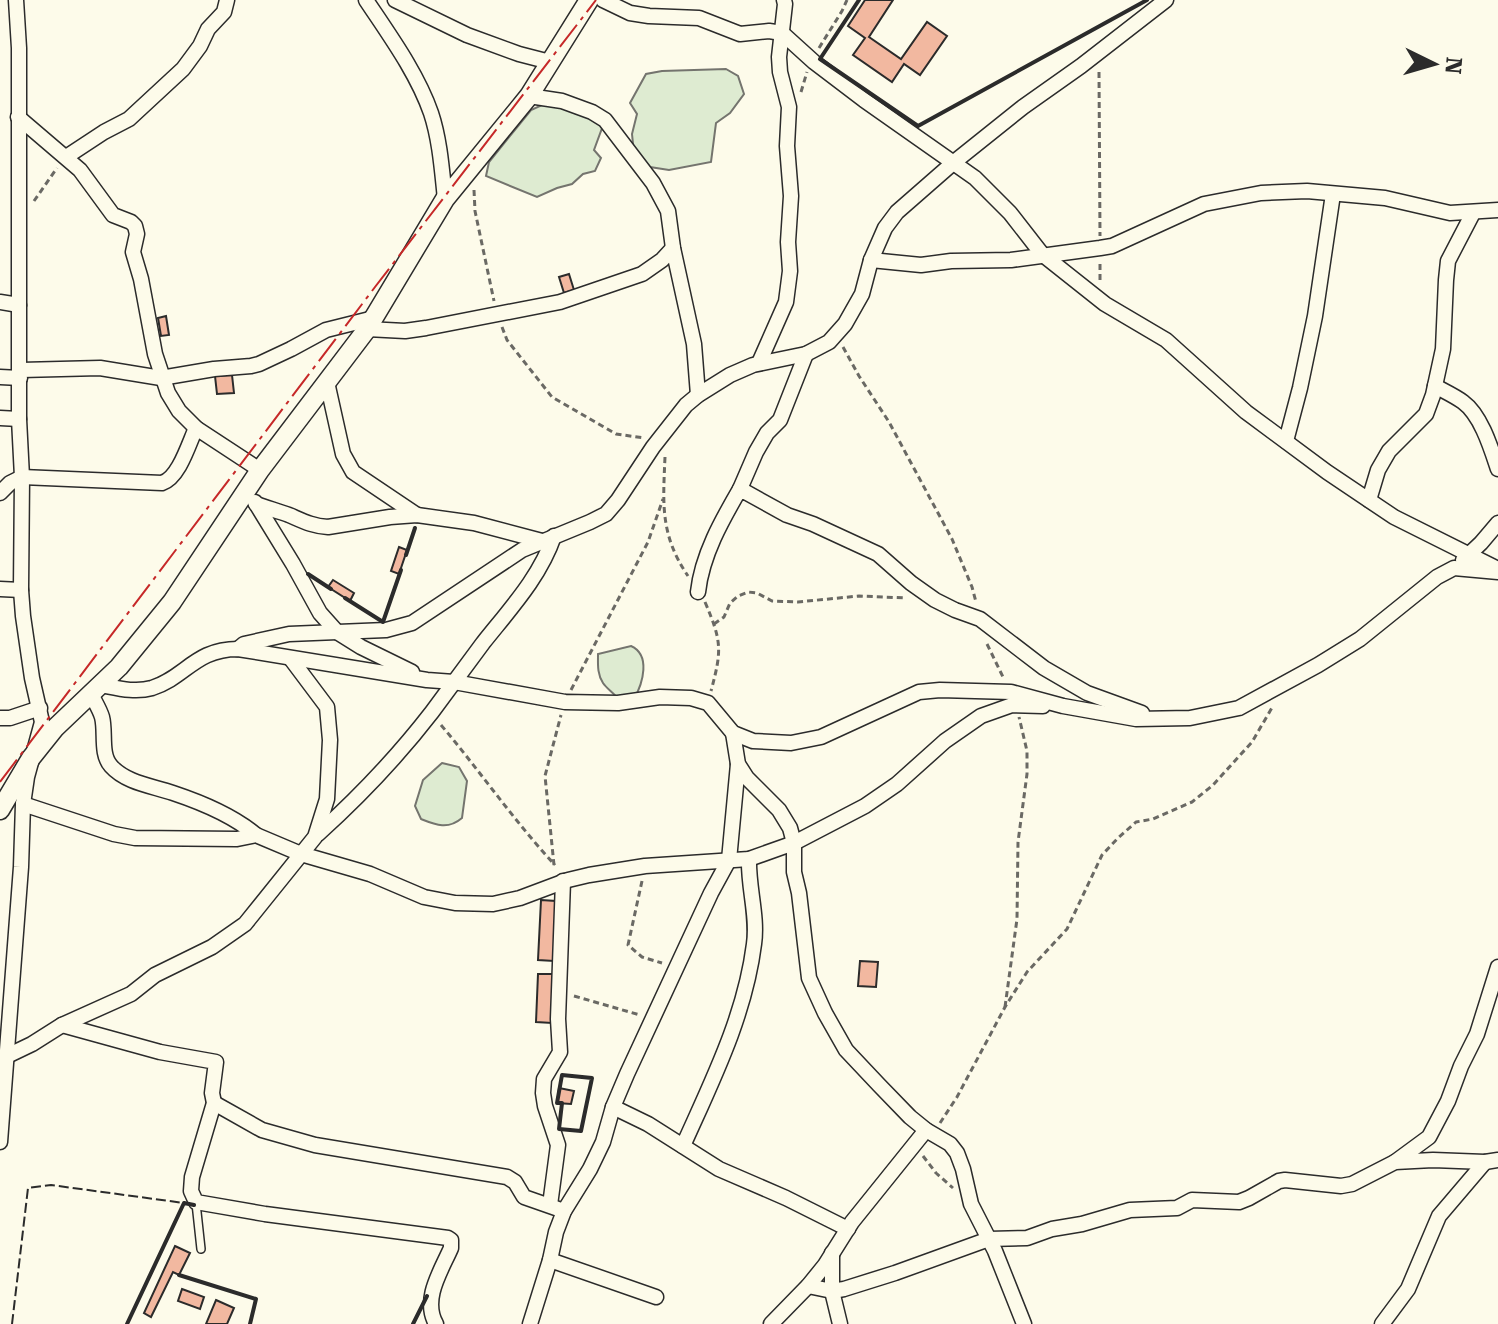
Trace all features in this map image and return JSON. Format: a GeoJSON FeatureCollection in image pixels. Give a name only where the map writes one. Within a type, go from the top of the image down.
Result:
{"type":"FeatureCollection","features":[{"type":"Feature","properties":{"kind":"street"},"geometry":{"type":"LineString","coordinates":[[0,1142],[23,804],[31,758],[42,722],[32,678],[21,590],[19,48],[16,0]]}},
{"type":"Feature","properties":{"kind":"street"},"geometry":{"type":"LineString","coordinates":[[66,157],[129,119],[183,69],[208,29],[225,9],[227,0]]}},
{"type":"Feature","properties":{"kind":"street"},"geometry":{"type":"LineString","coordinates":[[366,0],[421,89],[432,116],[445,199]]}},
{"type":"Feature","properties":{"kind":"street"},"geometry":{"type":"LineString","coordinates":[[395,0],[467,35],[550,62]]}},
{"type":"Feature","properties":{"kind":"street"},"geometry":{"type":"LineString","coordinates":[[0,810],[31,758],[55,728],[119,667],[252,498],[260,470],[370,323],[445,199],[529,96],[589,0]]}},
{"type":"Feature","properties":{"kind":"street"},"geometry":{"type":"LineString","coordinates":[[603,0],[630,13],[699,18],[740,34],[782,33],[839,81],[975,178],[1010,213],[1042,254],[1100,300],[1166,340],[1246,412],[1394,517],[1498,570]]}},
{"type":"Feature","properties":{"kind":"street"},"geometry":{"type":"LineString","coordinates":[[759,363],[786,302],[790,271],[789,107],[780,72],[784,0]]}},
{"type":"Feature","properties":{"kind":"street"},"geometry":{"type":"LineString","coordinates":[[238,649],[244,644],[289,634],[386,630],[412,623],[522,550],[606,514],[686,405],[730,375],[759,363],[806,354],[829,342],[845,324],[862,294],[871,260],[885,228],[897,212],[1023,107],[1166,0]]}},
{"type":"Feature","properties":{"kind":"street"},"geometry":{"type":"LineString","coordinates":[[529,96],[562,101],[605,120],[653,183],[668,211],[694,344],[698,395]]}},
{"type":"Feature","properties":{"kind":"street"},"geometry":{"type":"LineString","coordinates":[[0,107],[18,112],[87,178],[113,215],[131,222],[136,229],[133,252],[161,378],[173,403],[196,428],[260,470]]}},
{"type":"Feature","properties":{"kind":"street"},"geometry":{"type":"LineString","coordinates":[[871,260],[921,265],[1011,260],[1112,246],[1204,204],[1261,193],[1307,191],[1385,198],[1441,212],[1498,210]]}},
{"type":"Feature","properties":{"kind":"street"},"geometry":{"type":"LineString","coordinates":[[1286,441],[1315,316],[1333,194]]}},
{"type":"Feature","properties":{"kind":"street"},"geometry":{"type":"LineString","coordinates":[[1369,500],[1378,470],[1389,451],[1426,414],[1443,349],[1448,261],[1473,213]]}},
{"type":"Feature","properties":{"kind":"street"},"geometry":{"type":"LineString","coordinates":[[0,377],[100,368],[161,378],[259,364],[326,330],[370,323],[416,330],[560,302],[642,274],[673,248]]}},
{"type":"Feature","properties":{"kind":"street"},"geometry":{"type":"LineString","coordinates":[[0,302],[19,305]]}},
{"type":"Feature","properties":{"kind":"street"},"geometry":{"type":"LineString","coordinates":[[698,592],[719,526],[756,452],[767,433],[780,420],[806,354]]}},
{"type":"Feature","properties":{"kind":"street"},"geometry":{"type":"LineString","coordinates":[[327,382],[339,442],[347,464],[353,472],[417,515]]}},
{"type":"Feature","properties":{"kind":"street"},"geometry":{"type":"LineString","coordinates":[[1435,386],[1470,408],[1490,443],[1498,469]]}},
{"type":"Feature","properties":{"kind":"street"},"geometry":{"type":"LineString","coordinates":[[0,418],[19,419]]}},
{"type":"Feature","properties":{"kind":"street"},"geometry":{"type":"LineString","coordinates":[[0,493],[22,477],[162,483],[176,472],[196,428]]}},
{"type":"Feature","properties":{"kind":"street"},"geometry":{"type":"LineString","coordinates":[[740,489],[787,515],[878,554],[935,600],[980,619],[1044,668],[1087,693],[1161,718]]}},
{"type":"Feature","properties":{"kind":"street"},"geometry":{"type":"LineString","coordinates":[[252,498],[309,525],[328,527],[417,515],[548,538]]}},
{"type":"Feature","properties":{"kind":"street"},"geometry":{"type":"LineString","coordinates":[[252,498],[320,613],[337,632],[427,680]]}},
{"type":"Feature","properties":{"kind":"street"},"geometry":{"type":"LineString","coordinates":[[96,690],[154,688],[208,654],[222,649],[238,649],[565,702],[618,703],[660,697],[691,698],[708,703],[733,733],[753,741],[791,743],[821,737],[919,692],[940,690],[1013,698],[1136,719],[1190,718],[1239,708],[1360,639],[1437,577],[1454,568],[1498,523]]}},
{"type":"Feature","properties":{"kind":"street"},"geometry":{"type":"LineString","coordinates":[[7,1056],[62,1025],[131,994],[155,975],[212,947],[245,924],[315,837],[383,770],[431,713],[524,593],[550,549],[548,538]]}},
{"type":"Feature","properties":{"kind":"street"},"geometry":{"type":"LineString","coordinates":[[1454,568],[1498,570]]}},
{"type":"Feature","properties":{"kind":"street"},"geometry":{"type":"LineString","coordinates":[[0,589],[21,590]]}},
{"type":"Feature","properties":{"kind":"street"},"geometry":{"type":"LineString","coordinates":[[291,659],[327,707],[330,740],[327,799],[315,837]]}},
{"type":"Feature","properties":{"kind":"street"},"geometry":{"type":"LineString","coordinates":[[96,690],[107,760],[112,767],[136,782],[174,793],[301,854],[370,874],[424,897],[455,903],[493,904],[607,871],[749,859],[794,843],[865,806],[897,784],[945,741],[1013,698]]}},
{"type":"Feature","properties":{"kind":"street"},"geometry":{"type":"LineString","coordinates":[[0,718],[10,718],[40,708]]}},
{"type":"Feature","properties":{"kind":"street"},"geometry":{"type":"LineString","coordinates":[[557,1208],[590,1169],[603,1142],[613,1107],[652,1019],[729,860],[738,764],[733,733]]}},
{"type":"Feature","properties":{"kind":"street"},"geometry":{"type":"LineString","coordinates":[[738,764],[747,778],[779,810],[790,828],[809,978],[814,991],[846,1050],[900,1107],[929,1132],[950,1144],[957,1153],[971,1204],[995,1251],[1024,1324]]}},
{"type":"Feature","properties":{"kind":"street"},"geometry":{"type":"LineString","coordinates":[[23,804],[135,838],[237,839],[256,835]]}},
{"type":"Feature","properties":{"kind":"street"},"geometry":{"type":"LineString","coordinates":[[683,1146],[728,1044],[750,970],[755,927],[749,859]]}},
{"type":"Feature","properties":{"kind":"street"},"geometry":{"type":"LineString","coordinates":[[530,1324],[556,1232],[558,1145],[543,1093],[544,1079],[560,1052],[558,1019],[566,881]]}},
{"type":"Feature","properties":{"kind":"street"},"geometry":{"type":"LineString","coordinates":[[808,1286],[832,1291],[844,1289],[989,1239],[1027,1238],[1130,1210],[1177,1208],[1192,1200],[1239,1202],[1279,1181],[1341,1186],[1352,1184],[1395,1162],[1429,1137],[1477,1034],[1498,967]]}},
{"type":"Feature","properties":{"kind":"street"},"geometry":{"type":"LineString","coordinates":[[62,1025],[217,1064],[212,1093],[214,1103],[192,1177],[191,1191],[196,1202],[451,1240],[451,1248],[432,1290],[432,1317],[436,1324]]}},
{"type":"Feature","properties":{"kind":"street"},"geometry":{"type":"LineString","coordinates":[[214,1103],[262,1130],[315,1145],[507,1177],[515,1182],[524,1197],[557,1208]]}},
{"type":"Feature","properties":{"kind":"street"},"geometry":{"type":"LineString","coordinates":[[613,1107],[648,1124],[719,1169],[848,1229]]}},
{"type":"Feature","properties":{"kind":"street"},"geometry":{"type":"LineString","coordinates":[[771,1324],[808,1286],[848,1229],[929,1132]]}},
{"type":"Feature","properties":{"kind":"street"},"geometry":{"type":"LineString","coordinates":[[1395,1162],[1491,1161]]}},
{"type":"Feature","properties":{"kind":"street"},"geometry":{"type":"LineString","coordinates":[[1382,1324],[1408,1289],[1439,1216],[1491,1161]]}},
{"type":"Feature","properties":{"kind":"street"},"geometry":{"type":"LineString","coordinates":[[832,1253],[832,1291],[840,1324]]}},
{"type":"Feature","properties":{"kind":"street"},"geometry":{"type":"LineString","coordinates":[[550,1260],[656,1297]]}},
{"type":"Feature","properties":{"kind":"lane"},"geometry":{"type":"LineString","coordinates":[[196,1202],[201,1249]]}},
{"type":"Feature","properties":{"kind":"path"},"geometry":{"type":"LineString","coordinates":[[1099,52],[1100,300]]}},
{"type":"Feature","properties":{"kind":"path"},"geometry":{"type":"LineString","coordinates":[[34,201],[66,157]]}},
{"type":"Feature","properties":{"kind":"path"},"geometry":{"type":"LineString","coordinates":[[472,166],[475,211],[498,315],[507,340],[552,397],[616,434],[657,442],[665,453],[665,519],[670,545],[704,600],[720,644],[719,661],[708,703]]}},
{"type":"Feature","properties":{"kind":"path"},"geometry":{"type":"LineString","coordinates":[[836,334],[889,422],[952,539],[972,587],[990,651],[1013,698],[1027,751],[1018,842],[1017,919],[1005,1007]]}},
{"type":"Feature","properties":{"kind":"path"},"geometry":{"type":"LineString","coordinates":[[554,865],[545,776],[565,702],[648,542],[664,497]]}},
{"type":"Feature","properties":{"kind":"path"},"geometry":{"type":"LineString","coordinates":[[714,624],[724,617],[730,603],[748,592],[772,601],[785,602],[859,596],[906,598]]}},
{"type":"Feature","properties":{"kind":"path"},"geometry":{"type":"LineString","coordinates":[[971,1204],[924,1159],[922,1153],[929,1132],[957,1097],[1027,972],[1067,929],[1102,855],[1136,822],[1153,819],[1192,802],[1213,785],[1252,742],[1273,706]]}},
{"type":"Feature","properties":{"kind":"path"},"geometry":{"type":"LineString","coordinates":[[431,713],[566,881]]}},
{"type":"Feature","properties":{"kind":"path"},"geometry":{"type":"LineString","coordinates":[[645,866],[628,945],[642,957],[676,968]]}},
{"type":"Feature","properties":{"kind":"path"},"geometry":{"type":"LineString","coordinates":[[559,992],[652,1019]]}},
{"type":"Feature","properties":{"kind":"green space"},"geometry":{"type":"Polygon","coordinates":[[[726,69],[738,76],[744,94],[730,113],[716,123],[711,162],[669,170],[650,167],[634,153],[632,134],[637,114],[630,103],[646,74],[726,69]]]}},
{"type":"Feature","properties":{"kind":"green space"},"geometry":{"type":"Polygon","coordinates":[[[542,105],[567,106],[605,120],[594,150],[601,158],[595,171],[583,174],[572,184],[537,197],[486,176],[489,162],[531,110],[542,105]]]}},
{"type":"Feature","properties":{"kind":"green space"},"geometry":{"type":"Polygon","coordinates":[[[631,646],[641,656],[642,678],[634,699],[618,699],[601,680],[598,654],[631,646]]]}},
{"type":"Feature","properties":{"kind":"green space"},"geometry":{"type":"Polygon","coordinates":[[[442,763],[459,767],[467,781],[462,818],[447,825],[421,819],[415,806],[423,780],[442,763]]]}},
{"type":"Feature","properties":{"kind":"building"},"geometry":{"type":"Polygon","coordinates":[[[865,0],[893,0],[869,37],[901,59],[927,22],[947,36],[920,75],[904,64],[892,82],[853,55],[865,38],[848,26],[865,0]]]}},
{"type":"Feature","properties":{"kind":"building"},"geometry":{"type":"Polygon","coordinates":[[[569,274],[574,290],[564,293],[559,277],[569,274]]]}},
{"type":"Feature","properties":{"kind":"building"},"geometry":{"type":"Polygon","coordinates":[[[166,316],[169,335],[161,336],[158,318],[166,316]]]}},
{"type":"Feature","properties":{"kind":"building"},"geometry":{"type":"Polygon","coordinates":[[[232,375],[234,393],[217,394],[215,376],[232,375]]]}},
{"type":"Feature","properties":{"kind":"building"},"geometry":{"type":"Polygon","coordinates":[[[399,547],[407,550],[399,574],[391,571],[399,547]]]}},
{"type":"Feature","properties":{"kind":"building"},"geometry":{"type":"Polygon","coordinates":[[[333,580],[354,593],[350,601],[328,587],[333,580]]]}},
{"type":"Feature","properties":{"kind":"building"},"geometry":{"type":"Polygon","coordinates":[[[541,900],[556,901],[554,961],[538,960],[541,900]]]}},
{"type":"Feature","properties":{"kind":"building"},"geometry":{"type":"Polygon","coordinates":[[[860,961],[878,962],[876,987],[858,986],[860,961]]]}},
{"type":"Feature","properties":{"kind":"building"},"geometry":{"type":"Polygon","coordinates":[[[538,974],[554,974],[552,1023],[536,1022],[538,974]]]}},
{"type":"Feature","properties":{"kind":"building"},"geometry":{"type":"Polygon","coordinates":[[[559,1088],[574,1091],[571,1104],[557,1103],[559,1088]]]}},
{"type":"Feature","properties":{"kind":"building"},"geometry":{"type":"Polygon","coordinates":[[[175,1246],[190,1253],[179,1275],[173,1272],[151,1317],[144,1313],[175,1246]]]}},
{"type":"Feature","properties":{"kind":"building"},"geometry":{"type":"Polygon","coordinates":[[[182,1289],[204,1297],[200,1309],[178,1301],[182,1289]]]}},
{"type":"Feature","properties":{"kind":"building"},"geometry":{"type":"Polygon","coordinates":[[[216,1300],[234,1308],[227,1324],[206,1324],[216,1300]]]}},
{"type":"Feature","properties":{"kind":"fence"},"geometry":{"type":"LineString","coordinates":[[12,1324],[28,1188],[51,1185],[184,1203]]}},
{"type":"Feature","properties":{"kind":"wall"},"geometry":{"type":"LineString","coordinates":[[859,0],[820,59],[918,126],[1147,0]]}},
{"type":"Feature","properties":{"kind":"wall"},"geometry":{"type":"LineString","coordinates":[[406,555],[415,528]]}},
{"type":"Feature","properties":{"kind":"wall"},"geometry":{"type":"LineString","coordinates":[[345,598],[383,622],[401,570]]}},
{"type":"Feature","properties":{"kind":"wall"},"geometry":{"type":"LineString","coordinates":[[308,574],[331,589]]}},
{"type":"Feature","properties":{"kind":"wall"},"geometry":{"type":"LineString","coordinates":[[562,1075],[592,1078],[581,1131],[559,1129],[562,1103],[557,1103],[562,1075]]}},
{"type":"Feature","properties":{"kind":"wall"},"geometry":{"type":"LineString","coordinates":[[127,1324],[184,1203],[194,1205]]}},
{"type":"Feature","properties":{"kind":"wall"},"geometry":{"type":"LineString","coordinates":[[179,1275],[256,1299],[250,1324]]}},
{"type":"Feature","properties":{"kind":"wall"},"geometry":{"type":"LineString","coordinates":[[413,1324],[427,1296]]}},
{"type":"Feature","properties":{"kind":"power"},"geometry":{"type":"LineString","coordinates":[[0,782],[596,0]]}}]}
